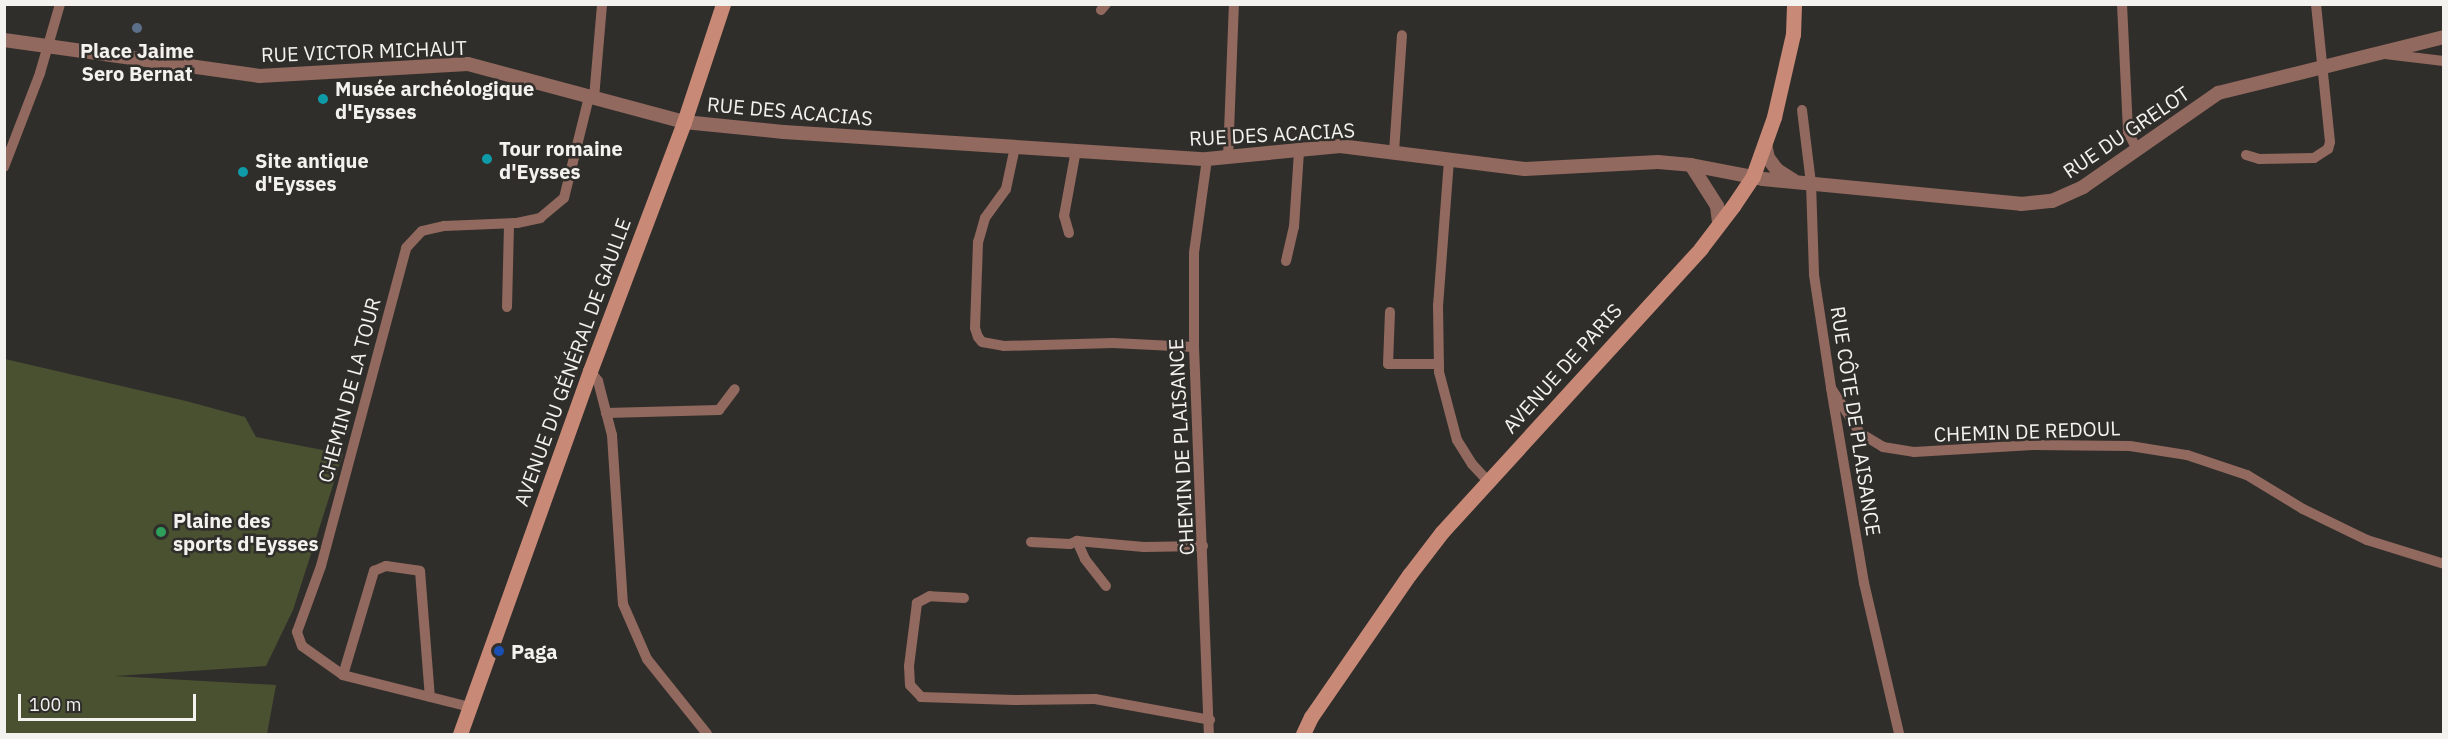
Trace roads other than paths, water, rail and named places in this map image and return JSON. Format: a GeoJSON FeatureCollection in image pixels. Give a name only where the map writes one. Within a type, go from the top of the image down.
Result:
{"type":"FeatureCollection","features":[{"type":"Feature","properties":{"kind":"main road","name":"AVENUE DU GÉNÉRAL DE GAULLE"},"geometry":{"type":"LineString","coordinates":[[460,735],[590,372],[684,122],[723,4]]}},
{"type":"Feature","properties":{"kind":"main road","name":"AVENUE DE PARIS"},"geometry":{"type":"LineString","coordinates":[[1303,735],[1311,717],[1409,575],[1442,532],[1701,248],[1753,176],[1785,80],[1793,34],[1794,4]]}},
{"type":"Feature","properties":{"kind":"street"},"geometry":{"type":"LineString","coordinates":[[4,167],[49,45],[60,4]]}},
{"type":"Feature","properties":{"kind":"street","name":"CHEMIN DE LA TOUR"},"geometry":{"type":"LineString","coordinates":[[343,675],[302,646],[297,632],[321,566],[406,248],[422,231],[444,226],[509,224],[540,218],[564,198],[591,97],[602,4]]}},
{"type":"Feature","properties":{"kind":"street"},"geometry":{"type":"LineString","coordinates":[[1228,158],[1234,4]]}},
{"type":"Feature","properties":{"kind":"street"},"geometry":{"type":"LineString","coordinates":[[2122,4],[2128,132],[2136,148]]}},
{"type":"Feature","properties":{"kind":"street"},"geometry":{"type":"LineString","coordinates":[[2246,155],[2259,159],[2314,158],[2328,149],[2330,142],[2316,4]]}},
{"type":"Feature","properties":{"kind":"street"},"geometry":{"type":"LineString","coordinates":[[1394,152],[1402,35]]}},
{"type":"Feature","properties":{"kind":"street","name":"RUE DU GRELOT"},"geometry":{"type":"LineString","coordinates":[[1753,176],[1795,182],[2035,203],[2052,201],[2076,191],[2218,93],[2444,37]]}},
{"type":"Feature","properties":{"kind":"street","name":"RUE VICTOR MICHAUT"},"geometry":{"type":"LineString","coordinates":[[4,40],[259,76],[468,64],[684,122]]}},
{"type":"Feature","properties":{"kind":"street"},"geometry":{"type":"LineString","coordinates":[[2375,54],[2444,61]]}},
{"type":"Feature","properties":{"kind":"street","name":"RUE CÔTE DE PLAISANCE"},"geometry":{"type":"LineString","coordinates":[[1802,110],[1810,183],[1814,275],[1831,388],[1864,584],[1899,735]]}},
{"type":"Feature","properties":{"kind":"street","name":"RUE DES ACACIAS"},"geometry":{"type":"LineString","coordinates":[[684,122],[784,132],[1207,159],[1340,146],[1525,169],[1658,162],[1691,165],[1753,176]]}},
{"type":"Feature","properties":{"kind":"street"},"geometry":{"type":"LineString","coordinates":[[1765,144],[1768,158],[1777,170],[1795,182]]}},
{"type":"Feature","properties":{"kind":"street"},"geometry":{"type":"LineString","coordinates":[[1015,147],[1006,189],[985,218],[978,242],[975,328],[982,342],[1004,346],[1113,343],[1194,347]]}},
{"type":"Feature","properties":{"kind":"street"},"geometry":{"type":"LineString","coordinates":[[1069,232],[1064,216],[1076,150]]}},
{"type":"Feature","properties":{"kind":"street"},"geometry":{"type":"LineString","coordinates":[[1286,261],[1293,235],[1299,151]]}},
{"type":"Feature","properties":{"kind":"street","name":"CHEMIN DE PLAISANCE"},"geometry":{"type":"LineString","coordinates":[[1207,159],[1194,253],[1194,347],[1209,735]]}},
{"type":"Feature","properties":{"kind":"street"},"geometry":{"type":"LineString","coordinates":[[1449,160],[1438,305],[1439,364],[1457,440],[1472,464],[1488,481]]}},
{"type":"Feature","properties":{"kind":"street"},"geometry":{"type":"LineString","coordinates":[[1691,165],[1718,206],[1719,223]]}},
{"type":"Feature","properties":{"kind":"street"},"geometry":{"type":"LineString","coordinates":[[507,307],[509,224]]}},
{"type":"Feature","properties":{"kind":"street"},"geometry":{"type":"LineString","coordinates":[[1390,312],[1388,364],[1439,364]]}},
{"type":"Feature","properties":{"kind":"street"},"geometry":{"type":"LineString","coordinates":[[590,372],[598,381],[612,435],[623,604],[647,659],[707,735]]}},
{"type":"Feature","properties":{"kind":"street"},"geometry":{"type":"LineString","coordinates":[[606,412],[719,410],[735,388]]}},
{"type":"Feature","properties":{"kind":"street","name":"CHEMIN DE REDOUL"},"geometry":{"type":"LineString","coordinates":[[1831,388],[1860,433],[1883,447],[1914,452],[2033,445],[2130,446],[2187,455],[2247,475],[2303,509],[2367,540],[2444,564]]}},
{"type":"Feature","properties":{"kind":"street"},"geometry":{"type":"LineString","coordinates":[[1031,542],[1070,544],[1077,541],[1144,547],[1203,546]]}},
{"type":"Feature","properties":{"kind":"street"},"geometry":{"type":"LineString","coordinates":[[1077,541],[1084,559],[1106,586]]}},
{"type":"Feature","properties":{"kind":"street"},"geometry":{"type":"LineString","coordinates":[[430,697],[420,571],[386,566],[374,571],[343,675],[430,697],[470,707]]}},
{"type":"Feature","properties":{"kind":"street"},"geometry":{"type":"LineString","coordinates":[[964,598],[930,596],[917,603],[909,666],[910,685],[921,697],[1014,700],[1095,699],[1210,720]]}},
{"type":"Feature","properties":{"kind":"place","name":"Place Jaime Sero Bernat"},"geometry":{"type":"Point","coordinates":[137,28]}},
{"type":"Feature","properties":{"kind":"place","name":"Musée archéologique d'Eysses"},"geometry":{"type":"Point","coordinates":[323,99]}},
{"type":"Feature","properties":{"kind":"place","name":"Tour romaine d'Eysses"},"geometry":{"type":"Point","coordinates":[487,159]}},
{"type":"Feature","properties":{"kind":"place","name":"Site antique d'Eysses"},"geometry":{"type":"Point","coordinates":[243,172]}},
{"type":"Feature","properties":{"kind":"place","name":"Plaine des sports d'Eysses"},"geometry":{"type":"Point","coordinates":[161,532]}},
{"type":"Feature","properties":{"kind":"place","name":"Paga"},"geometry":{"type":"Point","coordinates":[499,651]}}]}
